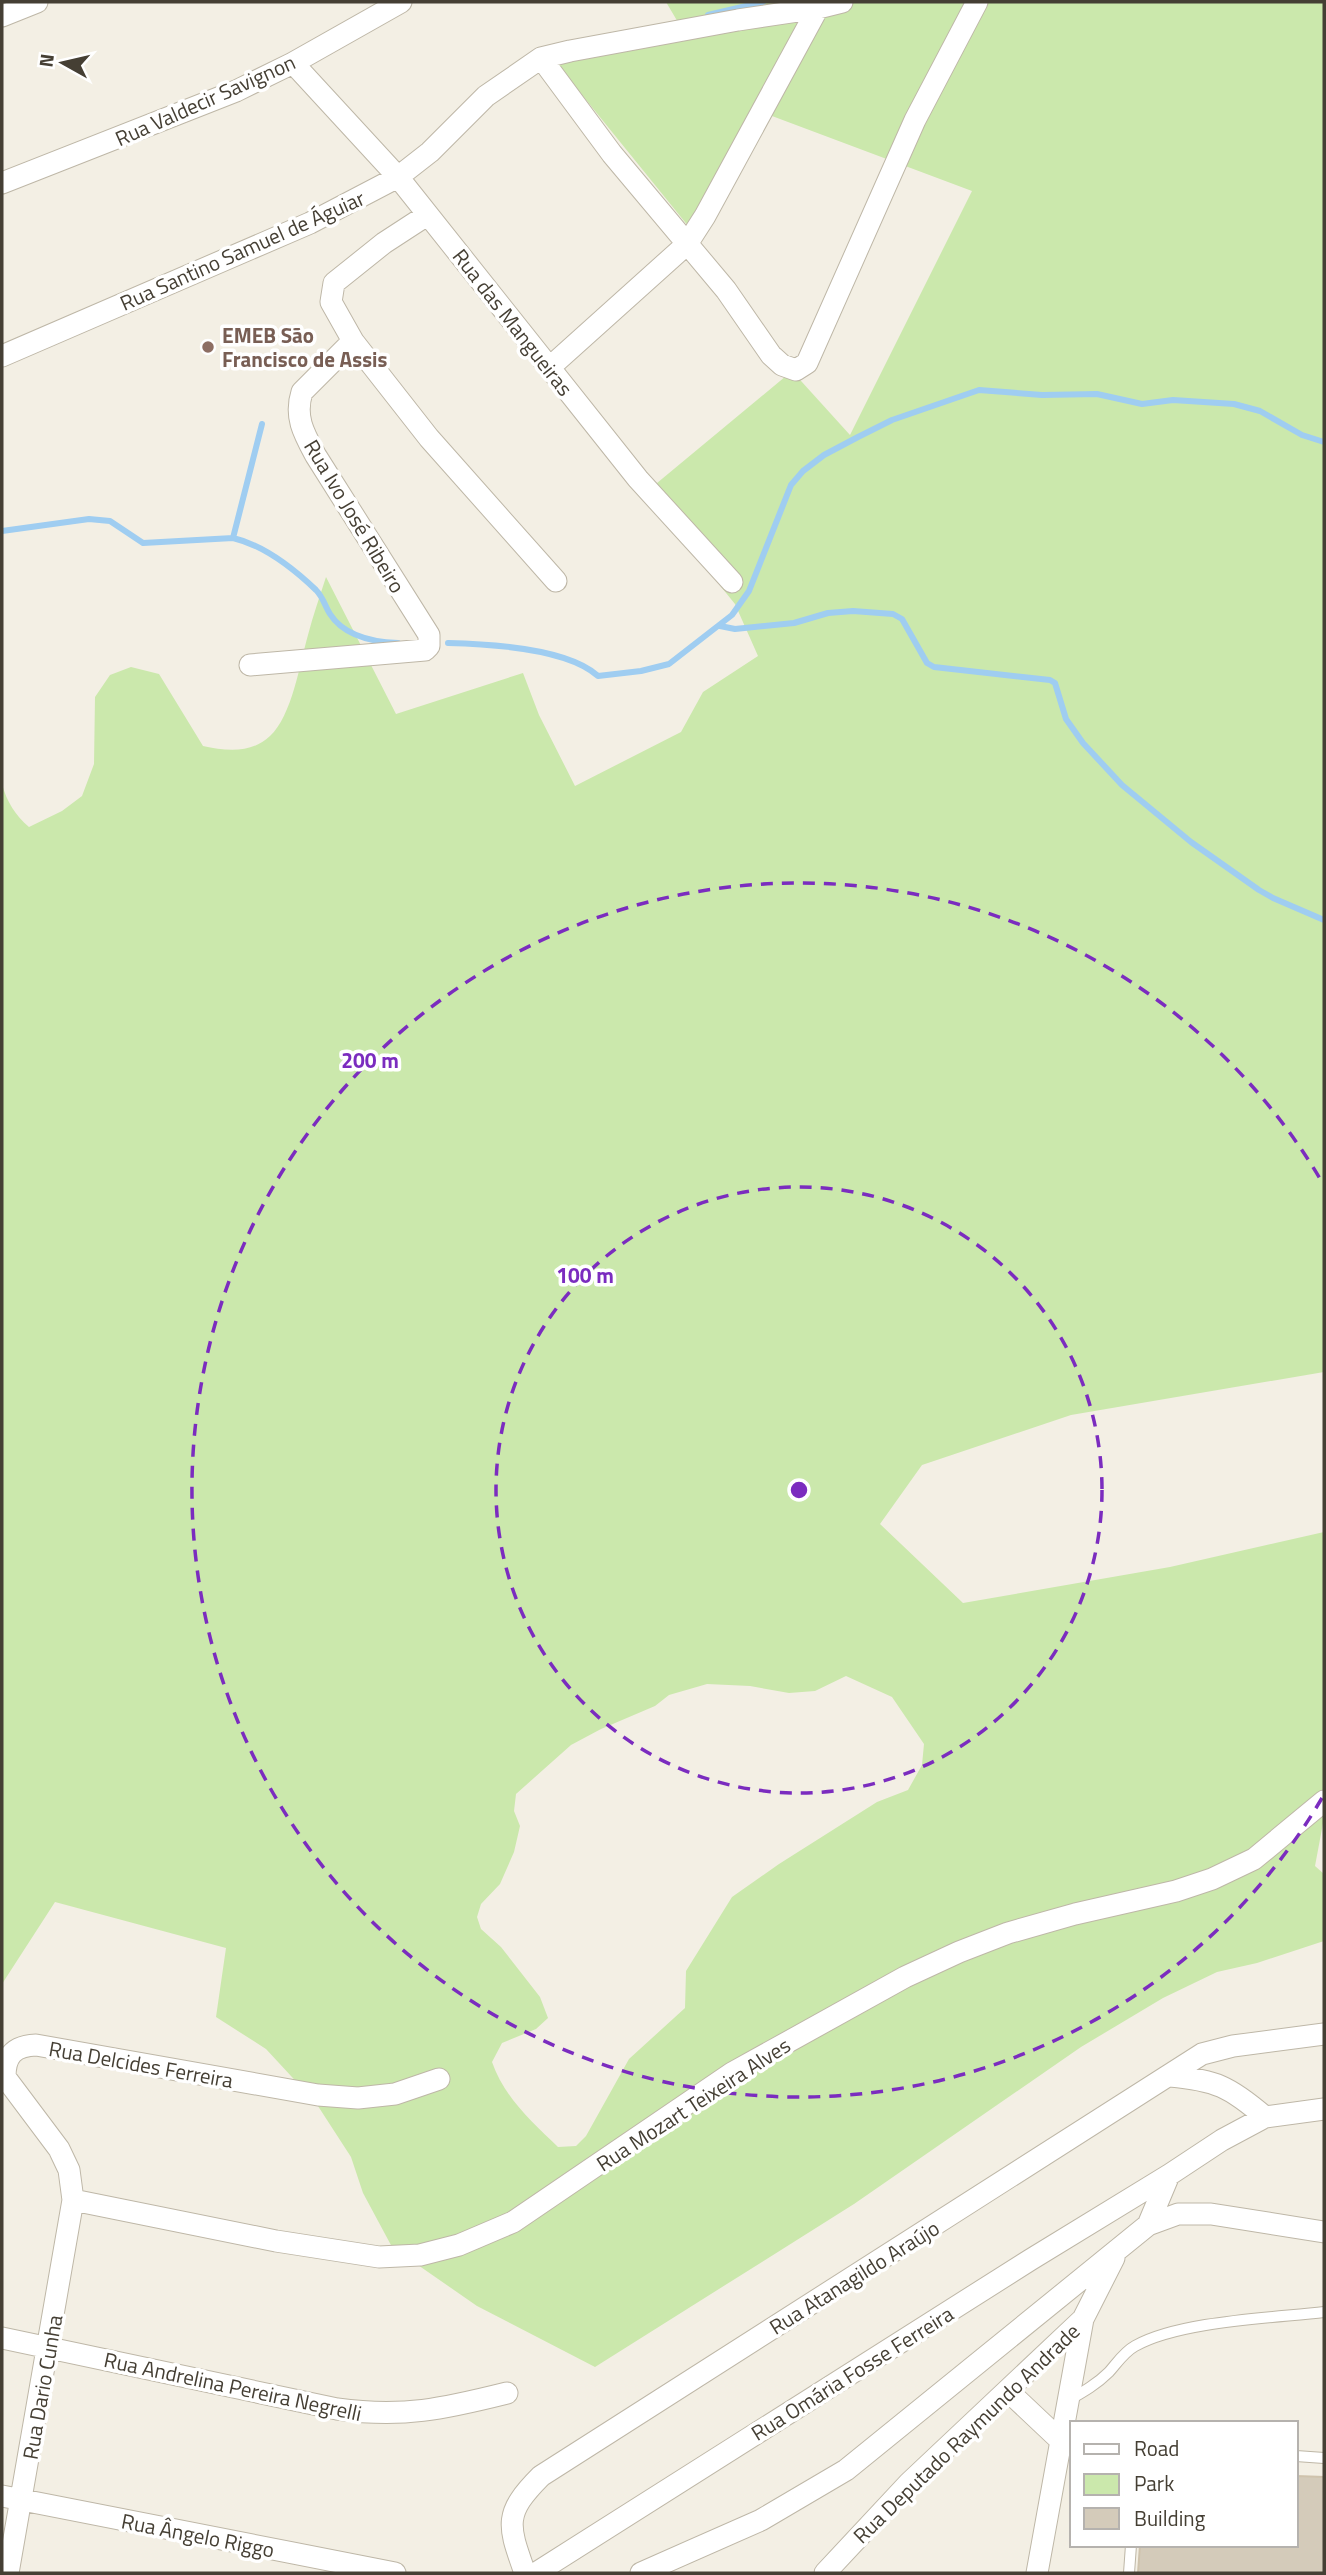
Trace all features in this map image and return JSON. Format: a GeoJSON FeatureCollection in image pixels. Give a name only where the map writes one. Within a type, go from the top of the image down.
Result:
{"type":"FeatureCollection","features":[{"type":"Feature","properties":{"kind":"street"},"geometry":{"type":"LineString","coordinates":[[2,16],[37,2]]}},
{"type":"Feature","properties":{"kind":"street","name":"Rua Valdecir Savignon"},"geometry":{"type":"LineString","coordinates":[[2,183],[236,91],[401,2]]}},
{"type":"Feature","properties":{"kind":"street","name":"Rua Santino Samuel de Águiar"},"geometry":{"type":"LineString","coordinates":[[2,356],[310,223],[398,177],[430,152],[486,96],[541,58],[842,2]]}},
{"type":"Feature","properties":{"kind":"street"},"geometry":{"type":"LineString","coordinates":[[541,58],[612,153],[726,290],[771,355],[782,365],[796,370],[807,363],[909,132],[977,2]]}},
{"type":"Feature","properties":{"kind":"street"},"geometry":{"type":"LineString","coordinates":[[549,368],[687,244],[705,216],[818,8]]}},
{"type":"Feature","properties":{"kind":"street","name":"Rua das Mangueiras"},"geometry":{"type":"LineString","coordinates":[[293,62],[398,177],[638,479],[732,582]]}},
{"type":"Feature","properties":{"kind":"street"},"geometry":{"type":"LineString","coordinates":[[427,215],[384,243],[334,283],[331,302],[354,341],[429,438],[555,581]]}},
{"type":"Feature","properties":{"kind":"street","name":"Rua Ivo José Ribeiro"},"geometry":{"type":"LineString","coordinates":[[250,665],[425,650],[430,642],[429,635],[301,428],[299,403],[302,392],[354,341]]}},
{"type":"Feature","properties":{"kind":"street","name":"Rua Mozart Teixeira Alves"},"geometry":{"type":"LineString","coordinates":[[73,2200],[276,2241],[379,2256],[420,2255],[459,2245],[513,2222],[732,2073],[905,1977],[1008,1933],[1074,1914],[1176,1891],[1212,1879],[1254,1859],[1324,1801]]}},
{"type":"Feature","properties":{"kind":"street","name":"Rua Atanagildo Araújo"},"geometry":{"type":"LineString","coordinates":[[525,2573],[511,2525],[514,2506],[541,2476],[1202,2054],[1233,2046],[1324,2034]]}},
{"type":"Feature","properties":{"kind":"street","name":"Rua Delcides Ferreira"},"geometry":{"type":"LineString","coordinates":[[73,2200],[69,2171],[59,2149],[5,2077],[8,2057],[21,2045],[36,2045],[318,2095],[358,2098],[395,2095],[439,2079]]}},
{"type":"Feature","properties":{"kind":"street"},"geometry":{"type":"LineString","coordinates":[[1170,2076],[1201,2079],[1226,2087],[1265,2117],[1324,2109]]}},
{"type":"Feature","properties":{"kind":"street","name":"Rua Omária Fosse Ferreira"},"geometry":{"type":"LineString","coordinates":[[536,2573],[1222,2140],[1265,2117]]}},
{"type":"Feature","properties":{"kind":"street"},"geometry":{"type":"LineString","coordinates":[[1148,2225],[1169,2175]]}},
{"type":"Feature","properties":{"kind":"street","name":"Rua Dario Cunha"},"geometry":{"type":"LineString","coordinates":[[8,2573],[12,2498],[48,2347],[73,2200]]}},
{"type":"Feature","properties":{"kind":"street"},"geometry":{"type":"LineString","coordinates":[[641,2573],[761,2520],[846,2470],[1148,2225],[1178,2214],[1210,2214],[1324,2232]]}},
{"type":"Feature","properties":{"kind":"street","name":"Rua Deputado Raymundo Andrade"},"geometry":{"type":"LineString","coordinates":[[825,2573],[909,2483],[1083,2319],[1118,2250]]}},
{"type":"Feature","properties":{"kind":"street"},"geometry":{"type":"LineString","coordinates":[[1037,2573],[1083,2319]]}},
{"type":"Feature","properties":{"kind":"street","name":"Rua Andrelina Pereira Negrelli"},"geometry":{"type":"LineString","coordinates":[[2,2338],[337,2409],[373,2414],[412,2414],[507,2393]]}},
{"type":"Feature","properties":{"kind":"street"},"geometry":{"type":"LineString","coordinates":[[1008,2391],[1060,2440]]}},
{"type":"Feature","properties":{"kind":"street","name":"Rua Ângelo Riggo"},"geometry":{"type":"LineString","coordinates":[[12,2498],[395,2573]]}},
{"type":"Feature","properties":{"kind":"lane"},"geometry":{"type":"LineString","coordinates":[[1067,2402],[1097,2382],[1131,2348],[1145,2340],[1208,2326],[1324,2312]]}},
{"type":"Feature","properties":{"kind":"lane"},"geometry":{"type":"LineString","coordinates":[[1298,2456],[1324,2458]]}},
{"type":"Feature","properties":{"kind":"lane"},"geometry":{"type":"LineString","coordinates":[[1129,2573],[1130,2547]]}},
{"type":"Feature","properties":{"kind":"green space"},"geometry":{"type":"Polygon","coordinates":[[[666,2],[1324,2],[1324,1372],[1071,1415],[922,1465],[880,1524],[963,1603],[1170,1567],[1324,1532],[1324,1818],[1315,1866],[1324,1874],[1324,1941],[1257,1963],[1217,1972],[1163,1998],[1081,2047],[854,2204],[595,2367],[477,2306],[392,2247],[363,2193],[351,2157],[316,2103],[266,2049],[216,2017],[226,1948],[55,1902],[2,1984],[2,784],[12,808],[29,827],[62,811],[82,796],[94,764],[95,697],[110,675],[131,667],[159,674],[203,746],[238,750],[263,742],[278,727],[290,703],[326,577],[396,714],[523,673],[539,715],[575,786],[681,732],[703,692],[758,656],[735,604],[645,493],[792,371],[850,435],[972,191],[759,111],[693,232],[557,64],[682,29],[666,2]],[[846,1676],[815,1691],[789,1693],[750,1686],[707,1684],[669,1695],[655,1706],[571,1745],[516,1794],[514,1811],[520,1826],[514,1852],[500,1884],[481,1904],[477,1917],[481,1929],[501,1947],[540,1997],[548,2018],[536,2029],[502,2043],[492,2062],[511,2098],[558,2147],[576,2146],[586,2136],[629,2059],[685,2008],[686,1971],[732,1897],[877,1802],[908,1790],[922,1765],[924,1744],[892,1697],[846,1676]]]}},
{"type":"Feature","properties":{"kind":"building"},"geometry":{"type":"Polygon","coordinates":[[[1298,2476],[1324,2477],[1324,2573],[1138,2573],[1140,2547],[1298,2547],[1298,2476]]]}},
{"type":"Feature","properties":{"kind":"waterway"},"geometry":{"type":"LineString","coordinates":[[708,15],[763,2]]}},
{"type":"Feature","properties":{"kind":"waterway"},"geometry":{"type":"LineString","coordinates":[[448,643],[527,649],[567,659],[598,676],[641,671],[669,664],[732,615],[749,591],[791,485],[803,471],[824,455],[892,420],[979,390],[1042,395],[1097,394],[1142,404],[1173,400],[1234,404],[1260,411],[1302,435],[1324,442]]}},
{"type":"Feature","properties":{"kind":"waterway"},"geometry":{"type":"LineString","coordinates":[[233,538],[262,424]]}},
{"type":"Feature","properties":{"kind":"waterway"},"geometry":{"type":"LineString","coordinates":[[2,531],[89,519],[110,521],[143,543],[233,538],[244,541],[267,552],[298,574],[318,593],[330,614],[343,628],[369,639],[398,643]]}},
{"type":"Feature","properties":{"kind":"waterway"},"geometry":{"type":"LineString","coordinates":[[720,626],[735,629],[794,623],[828,613],[853,611],[893,614],[902,619],[927,663],[934,667],[1050,680],[1055,683],[1066,719],[1083,743],[1122,785],[1191,842],[1259,890],[1324,920]]}},
{"type":"Feature","properties":{"kind":"place","name":"EMEB São Francisco de Assis"},"geometry":{"type":"Point","coordinates":[208,347]}}]}
